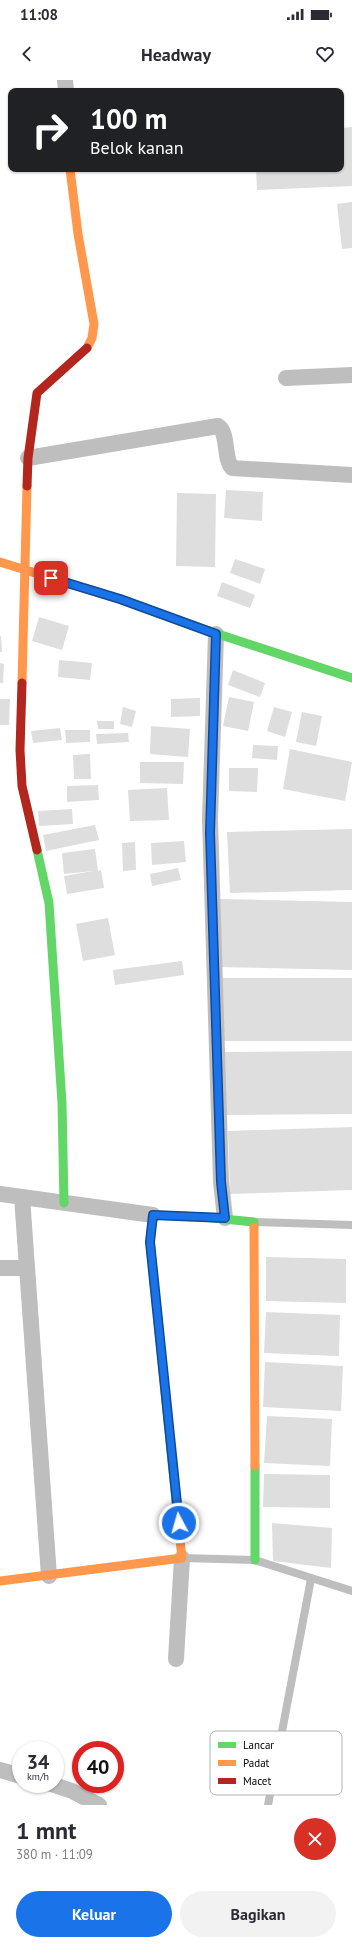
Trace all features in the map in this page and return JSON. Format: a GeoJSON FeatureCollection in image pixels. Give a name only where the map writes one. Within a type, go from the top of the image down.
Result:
{"type":"FeatureCollection","features":[{"type":"Feature","properties":{"kind":"street"},"geometry":{"type":"LineString","coordinates":[[64,1203],[62,1103],[48,904],[22,786],[20,750],[28,458],[34,405],[37,393],[85,350],[94,335],[94,324],[78,234],[70,172]]}},
{"type":"Feature","properties":{"kind":"street"},"geometry":{"type":"LineString","coordinates":[[286,378],[352,375]]}},
{"type":"Feature","properties":{"kind":"street"},"geometry":{"type":"LineString","coordinates":[[28,458],[218,426],[222,430],[228,462],[232,468],[352,475]]}},
{"type":"Feature","properties":{"kind":"street"},"geometry":{"type":"LineString","coordinates":[[0,562],[120,599],[216,634],[352,678]]}},
{"type":"Feature","properties":{"kind":"street"},"geometry":{"type":"LineString","coordinates":[[216,634],[210,820],[210,884],[221,1182],[225,1218]]}},
{"type":"Feature","properties":{"kind":"street"},"geometry":{"type":"LineString","coordinates":[[0,1194],[153,1215],[225,1218],[254,1222],[255,1560]]}},
{"type":"Feature","properties":{"kind":"street"},"geometry":{"type":"LineString","coordinates":[[22,1197],[49,1576]]}},
{"type":"Feature","properties":{"kind":"street"},"geometry":{"type":"LineString","coordinates":[[153,1215],[150,1242],[182,1558],[176,1659]]}},
{"type":"Feature","properties":{"kind":"street"},"geometry":{"type":"LineString","coordinates":[[0,1268],[27,1268]]}},
{"type":"Feature","properties":{"kind":"street"},"geometry":{"type":"LineString","coordinates":[[0,1581],[182,1558]]}},
{"type":"Feature","properties":{"kind":"street"},"geometry":{"type":"LineString","coordinates":[[0,1770],[12,1773]]}},
{"type":"Feature","properties":{"kind":"street"},"geometry":{"type":"LineString","coordinates":[[64,1788],[99,1805]]}},
{"type":"Feature","properties":{"kind":"lane"},"geometry":{"type":"LineString","coordinates":[[254,1222],[352,1224]]}},
{"type":"Feature","properties":{"kind":"lane"},"geometry":{"type":"LineString","coordinates":[[182,1558],[255,1560],[352,1591]]}},
{"type":"Feature","properties":{"kind":"lane"},"geometry":{"type":"LineString","coordinates":[[282,1731],[312,1578]]}},
{"type":"Feature","properties":{"kind":"lane"},"geometry":{"type":"LineString","coordinates":[[268,1805],[270,1795]]}},
{"type":"Feature","properties":{"kind":"building"},"geometry":{"type":"Polygon","coordinates":[[[352,127],[352,186],[257,190],[256,172],[344,172],[344,128],[352,127]]]}},
{"type":"Feature","properties":{"kind":"building"},"geometry":{"type":"Polygon","coordinates":[[[352,202],[352,248],[342,249],[337,204],[352,202]]]}},
{"type":"Feature","properties":{"kind":"building"},"geometry":{"type":"Polygon","coordinates":[[[226,490],[263,492],[262,521],[224,518],[226,490]]]}},
{"type":"Feature","properties":{"kind":"building"},"geometry":{"type":"Polygon","coordinates":[[[177,493],[216,494],[215,567],[176,566],[177,493]]]}},
{"type":"Feature","properties":{"kind":"building"},"geometry":{"type":"Polygon","coordinates":[[[235,559],[265,569],[260,584],[230,573],[235,559]]]}},
{"type":"Feature","properties":{"kind":"building"},"geometry":{"type":"Polygon","coordinates":[[[222,582],[255,595],[250,608],[217,596],[222,582]]]}},
{"type":"Feature","properties":{"kind":"building"},"geometry":{"type":"Polygon","coordinates":[[[39,617],[69,626],[62,650],[32,641],[39,617]]]}},
{"type":"Feature","properties":{"kind":"building"},"geometry":{"type":"Polygon","coordinates":[[[1,636],[2,652],[0,652],[1,636]]]}},
{"type":"Feature","properties":{"kind":"building"},"geometry":{"type":"Polygon","coordinates":[[[59,660],[92,663],[90,680],[58,677],[59,660]]]}},
{"type":"Feature","properties":{"kind":"building"},"geometry":{"type":"Polygon","coordinates":[[[0,663],[4,664],[3,683],[0,683],[0,663]]]}},
{"type":"Feature","properties":{"kind":"building"},"geometry":{"type":"Polygon","coordinates":[[[233,670],[265,683],[260,697],[228,685],[233,670]]]}},
{"type":"Feature","properties":{"kind":"building"},"geometry":{"type":"Polygon","coordinates":[[[229,697],[254,702],[248,731],[223,726],[229,697]]]}},
{"type":"Feature","properties":{"kind":"building"},"geometry":{"type":"Polygon","coordinates":[[[200,698],[200,716],[171,717],[171,699],[200,698]]]}},
{"type":"Feature","properties":{"kind":"building"},"geometry":{"type":"Polygon","coordinates":[[[0,699],[10,699],[9,725],[0,725],[0,699]]]}},
{"type":"Feature","properties":{"kind":"building"},"geometry":{"type":"Polygon","coordinates":[[[123,707],[136,711],[132,727],[120,724],[123,707]]]}},
{"type":"Feature","properties":{"kind":"building"},"geometry":{"type":"Polygon","coordinates":[[[274,707],[292,712],[285,737],[267,731],[274,707]]]}},
{"type":"Feature","properties":{"kind":"building"},"geometry":{"type":"Polygon","coordinates":[[[302,712],[322,716],[316,746],[296,742],[302,712]]]}},
{"type":"Feature","properties":{"kind":"building"},"geometry":{"type":"Polygon","coordinates":[[[97,721],[114,721],[114,729],[98,729],[97,721]]]}},
{"type":"Feature","properties":{"kind":"building"},"geometry":{"type":"Polygon","coordinates":[[[151,726],[190,729],[188,757],[150,754],[151,726]]]}},
{"type":"Feature","properties":{"kind":"building"},"geometry":{"type":"Polygon","coordinates":[[[60,728],[62,740],[33,743],[31,731],[60,728]]]}},
{"type":"Feature","properties":{"kind":"building"},"geometry":{"type":"Polygon","coordinates":[[[65,730],[90,730],[90,742],[66,743],[65,730]]]}},
{"type":"Feature","properties":{"kind":"building"},"geometry":{"type":"Polygon","coordinates":[[[128,733],[129,742],[97,744],[96,734],[128,733]]]}},
{"type":"Feature","properties":{"kind":"building"},"geometry":{"type":"Polygon","coordinates":[[[253,745],[278,746],[277,760],[252,758],[253,745]]]}},
{"type":"Feature","properties":{"kind":"building"},"geometry":{"type":"Polygon","coordinates":[[[290,749],[352,762],[345,801],[283,789],[290,749]]]}},
{"type":"Feature","properties":{"kind":"building"},"geometry":{"type":"Polygon","coordinates":[[[90,754],[91,779],[74,779],[73,755],[90,754]]]}},
{"type":"Feature","properties":{"kind":"building"},"geometry":{"type":"Polygon","coordinates":[[[140,762],[184,762],[183,784],[140,783],[140,762]]]}},
{"type":"Feature","properties":{"kind":"building"},"geometry":{"type":"Polygon","coordinates":[[[229,768],[258,768],[257,792],[229,791],[229,768]]]}},
{"type":"Feature","properties":{"kind":"building"},"geometry":{"type":"Polygon","coordinates":[[[98,785],[99,800],[67,802],[67,786],[98,785]]]}},
{"type":"Feature","properties":{"kind":"building"},"geometry":{"type":"Polygon","coordinates":[[[167,788],[169,820],[130,821],[128,790],[167,788]]]}},
{"type":"Feature","properties":{"kind":"building"},"geometry":{"type":"Polygon","coordinates":[[[72,809],[73,824],[39,826],[38,811],[72,809]]]}},
{"type":"Feature","properties":{"kind":"building"},"geometry":{"type":"Polygon","coordinates":[[[95,825],[99,840],[46,851],[43,835],[95,825]]]}},
{"type":"Feature","properties":{"kind":"building"},"geometry":{"type":"Polygon","coordinates":[[[352,829],[352,890],[230,893],[227,832],[352,829]]]}},
{"type":"Feature","properties":{"kind":"building"},"geometry":{"type":"Polygon","coordinates":[[[184,841],[186,862],[152,865],[151,843],[184,841]]]}},
{"type":"Feature","properties":{"kind":"building"},"geometry":{"type":"Polygon","coordinates":[[[135,842],[136,870],[123,871],[122,843],[135,842]]]}},
{"type":"Feature","properties":{"kind":"building"},"geometry":{"type":"Polygon","coordinates":[[[95,849],[98,871],[101,870],[104,888],[67,894],[64,876],[93,871],[64,874],[62,853],[95,849]]]}},
{"type":"Feature","properties":{"kind":"building"},"geometry":{"type":"Polygon","coordinates":[[[178,868],[181,880],[152,886],[150,874],[178,868]]]}},
{"type":"Feature","properties":{"kind":"building"},"geometry":{"type":"Polygon","coordinates":[[[219,899],[352,902],[352,970],[218,967],[219,899]]]}},
{"type":"Feature","properties":{"kind":"building"},"geometry":{"type":"Polygon","coordinates":[[[108,918],[115,955],[83,961],[76,924],[108,918]]]}},
{"type":"Feature","properties":{"kind":"building"},"geometry":{"type":"Polygon","coordinates":[[[182,961],[184,975],[115,985],[113,970],[182,961]]]}},
{"type":"Feature","properties":{"kind":"building"},"geometry":{"type":"Polygon","coordinates":[[[222,978],[352,978],[352,1041],[222,1041],[222,978]]]}},
{"type":"Feature","properties":{"kind":"building"},"geometry":{"type":"Polygon","coordinates":[[[352,1051],[352,1114],[226,1115],[225,1052],[352,1051]]]}},
{"type":"Feature","properties":{"kind":"building"},"geometry":{"type":"Polygon","coordinates":[[[352,1127],[352,1190],[230,1194],[228,1131],[352,1127]]]}},
{"type":"Feature","properties":{"kind":"building"},"geometry":{"type":"Polygon","coordinates":[[[266,1257],[346,1259],[346,1303],[266,1301],[266,1257]]]}},
{"type":"Feature","properties":{"kind":"building"},"geometry":{"type":"Polygon","coordinates":[[[266,1312],[340,1315],[339,1356],[264,1353],[266,1312]]]}},
{"type":"Feature","properties":{"kind":"building"},"geometry":{"type":"Polygon","coordinates":[[[265,1362],[343,1366],[341,1411],[263,1407],[265,1362]]]}},
{"type":"Feature","properties":{"kind":"building"},"geometry":{"type":"Polygon","coordinates":[[[267,1416],[332,1419],[330,1466],[264,1463],[267,1416]]]}},
{"type":"Feature","properties":{"kind":"building"},"geometry":{"type":"Polygon","coordinates":[[[264,1474],[330,1475],[330,1508],[263,1507],[264,1474]]]}},
{"type":"Feature","properties":{"kind":"building"},"geometry":{"type":"Polygon","coordinates":[[[272,1523],[332,1528],[331,1568],[273,1561],[272,1523]]]}},
{"type":"Feature","properties":{"kind":"traffic: fast"},"geometry":{"type":"LineString","coordinates":[[200,628],[352,678]]}},
{"type":"Feature","properties":{"kind":"traffic: fast"},"geometry":{"type":"LineString","coordinates":[[37,850],[49,903],[62,1103],[64,1203]]}},
{"type":"Feature","properties":{"kind":"traffic: fast"},"geometry":{"type":"LineString","coordinates":[[177,1511],[150,1241],[153,1215],[203,1217],[254,1222],[254,1227]]}},
{"type":"Feature","properties":{"kind":"traffic: fast"},"geometry":{"type":"LineString","coordinates":[[255,1466],[255,1560]]}},
{"type":"Feature","properties":{"kind":"traffic: slow"},"geometry":{"type":"LineString","coordinates":[[70,172],[78,234],[94,324],[92,338],[87,348]]}},
{"type":"Feature","properties":{"kind":"traffic: slow"},"geometry":{"type":"LineString","coordinates":[[22,683],[27,486]]}},
{"type":"Feature","properties":{"kind":"traffic: slow"},"geometry":{"type":"LineString","coordinates":[[0,562],[119,599],[200,628]]}},
{"type":"Feature","properties":{"kind":"traffic: slow"},"geometry":{"type":"LineString","coordinates":[[254,1227],[255,1466]]}},
{"type":"Feature","properties":{"kind":"traffic: slow"},"geometry":{"type":"LineString","coordinates":[[0,1581],[182,1558],[177,1511]]}},
{"type":"Feature","properties":{"kind":"traffic: jam"},"geometry":{"type":"LineString","coordinates":[[27,486],[28,458],[37,393],[87,348]]}},
{"type":"Feature","properties":{"kind":"traffic: jam"},"geometry":{"type":"LineString","coordinates":[[22,683],[20,750],[22,786],[37,850]]}},
{"type":"Feature","properties":{"kind":"route"},"geometry":{"type":"LineString","coordinates":[[51,578],[120,599],[216,634],[210,820],[210,884],[221,1182],[225,1218],[153,1215],[150,1242],[179,1523]]}}]}
